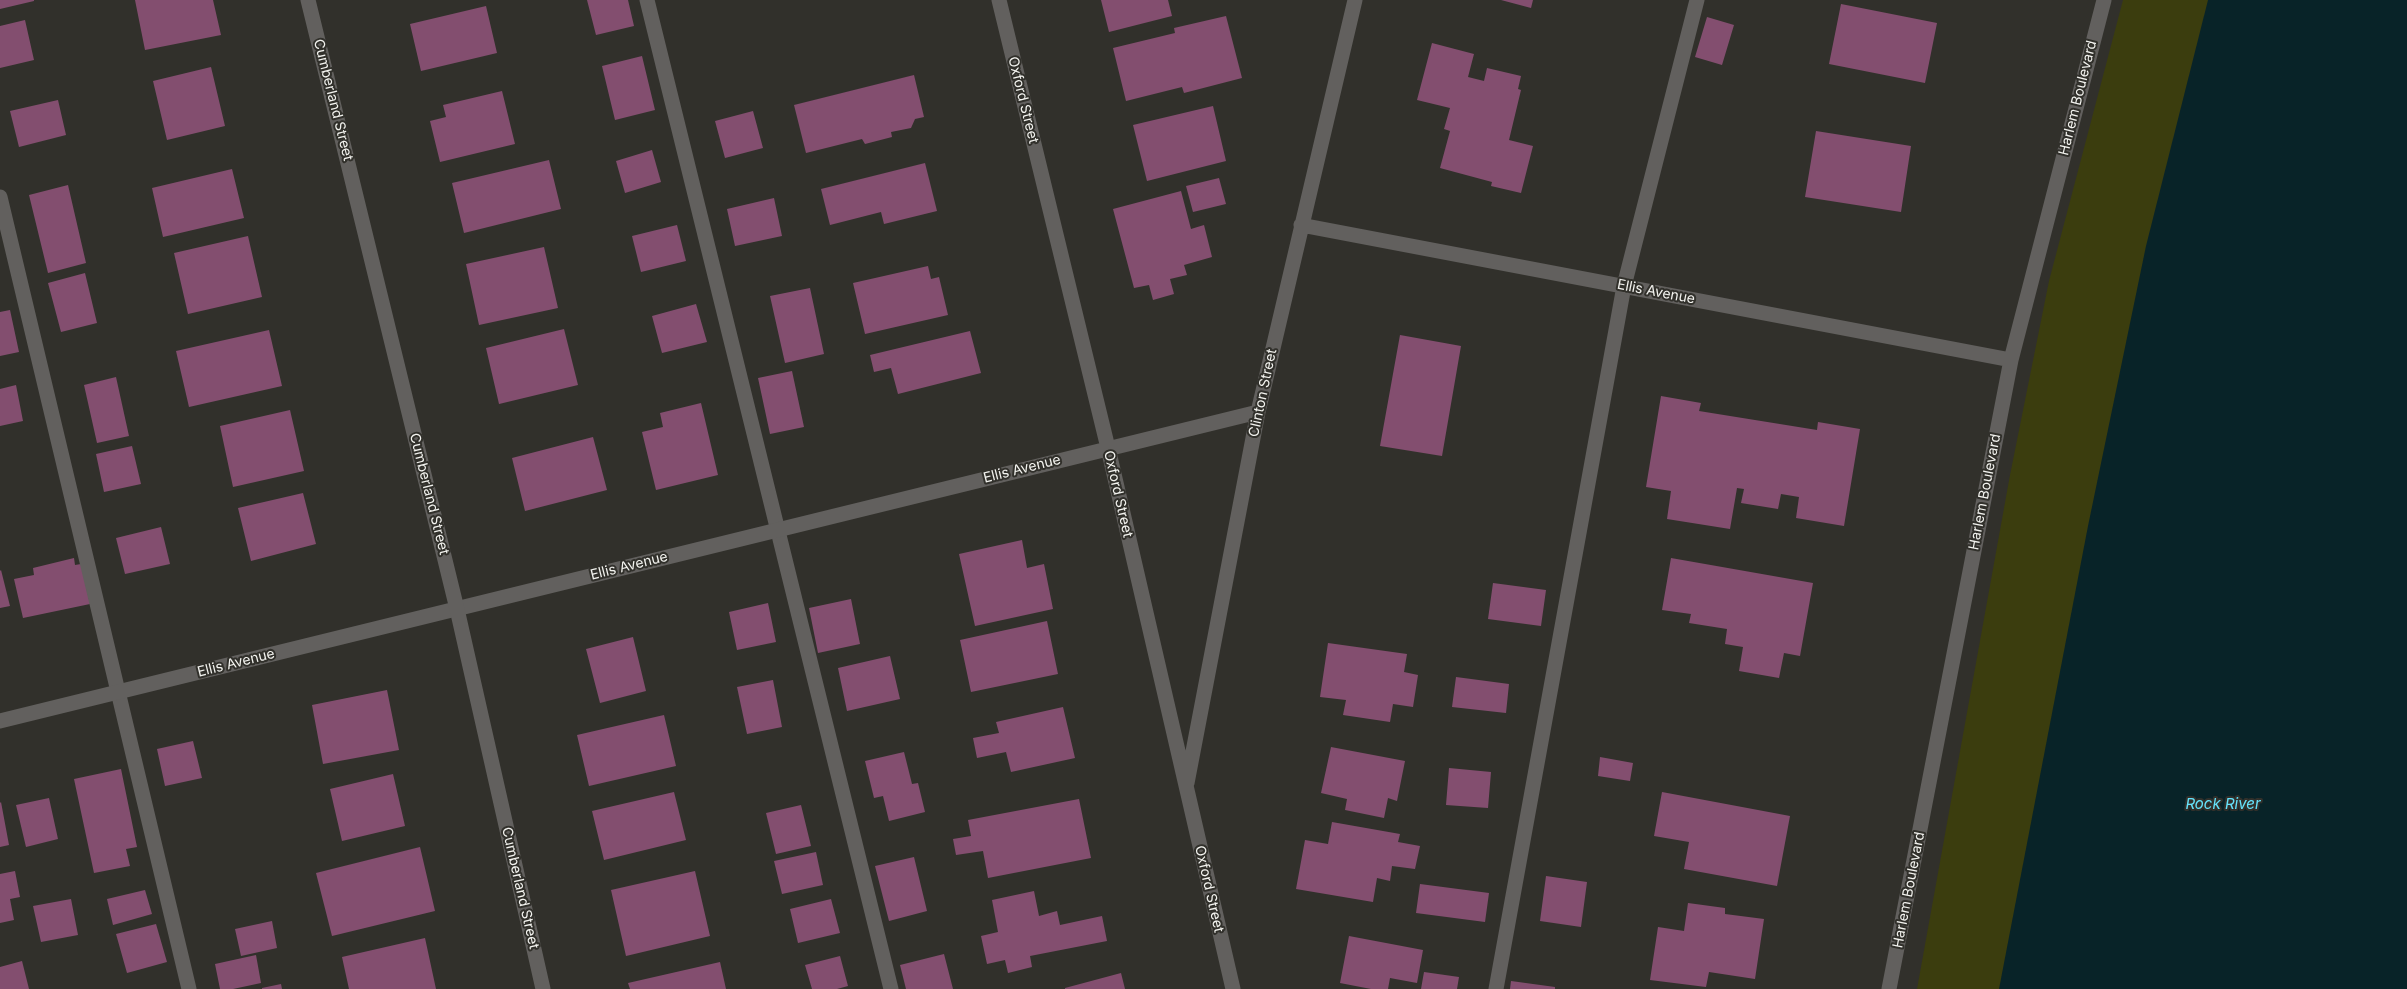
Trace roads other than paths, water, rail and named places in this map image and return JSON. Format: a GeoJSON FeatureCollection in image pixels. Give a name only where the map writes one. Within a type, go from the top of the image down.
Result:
{"type":"FeatureCollection","features":[{"type":"Feature","properties":{"kind":"street","name":"Cumberland Street"},"geometry":{"type":"LineString","coordinates":[[308,0],[457,609],[543,989]]}},
{"type":"Feature","properties":{"kind":"street"},"geometry":{"type":"LineString","coordinates":[[647,0],[891,989]]}},
{"type":"Feature","properties":{"kind":"street","name":"Oxford Street"},"geometry":{"type":"LineString","coordinates":[[999,0],[1108,448],[1233,989]]}},
{"type":"Feature","properties":{"kind":"street","name":"Clinton Street"},"geometry":{"type":"LineString","coordinates":[[1186,790],[1258,412],[1355,0]]}},
{"type":"Feature","properties":{"kind":"street"},"geometry":{"type":"LineString","coordinates":[[1496,989],[1624,286],[1697,0]]}},
{"type":"Feature","properties":{"kind":"street","name":"Harlem Boulevard"},"geometry":{"type":"LineString","coordinates":[[1890,989],[2011,360],[2104,0]]}},
{"type":"Feature","properties":{"kind":"street"},"geometry":{"type":"LineString","coordinates":[[0,197],[190,989]]}},
{"type":"Feature","properties":{"kind":"street","name":"Ellis Avenue"},"geometry":{"type":"LineString","coordinates":[[1301,225],[2011,360]]}},
{"type":"Feature","properties":{"kind":"street","name":"Ellis Avenue"},"geometry":{"type":"LineString","coordinates":[[0,721],[1258,412]]}},
{"type":"Feature","properties":{"kind":"water","name":"Rock River"},"geometry":{"type":"Polygon","coordinates":[[[2208,0],[2407,0],[2407,989],[1999,989],[2088,526],[2146,246],[2208,0]]]}}]}
